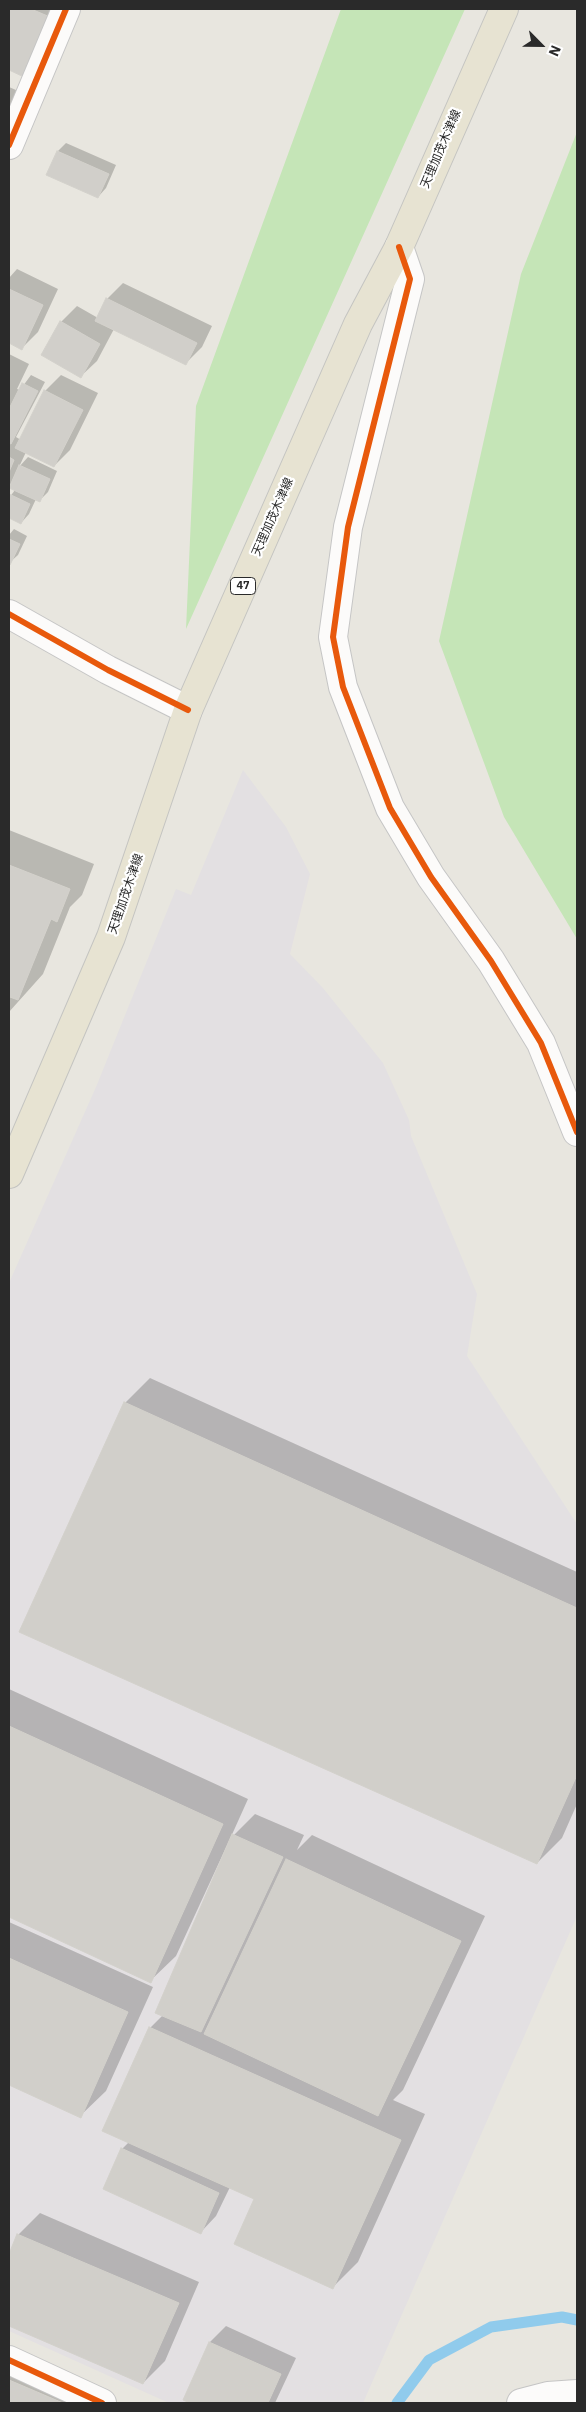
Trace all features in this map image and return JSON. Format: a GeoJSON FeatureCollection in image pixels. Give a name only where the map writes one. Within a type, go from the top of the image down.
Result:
{"type":"FeatureCollection","features":[{"type":"Feature","properties":{"kind":"main road","name":"天理加茂木津線"},"geometry":{"type":"LineString","coordinates":[[9,1174],[111,937],[188,710],[358,324],[399,247],[504,9]]}},
{"type":"Feature","properties":{"kind":"street"},"geometry":{"type":"LineString","coordinates":[[9,145],[66,9]]}},
{"type":"Feature","properties":{"kind":"street"},"geometry":{"type":"LineString","coordinates":[[399,247],[410,279],[348,527],[333,637],[342,687],[390,808],[431,877],[491,961],[541,1043],[577,1132]]}},
{"type":"Feature","properties":{"kind":"street"},"geometry":{"type":"LineString","coordinates":[[9,614],[108,670],[188,710]]}},
{"type":"Feature","properties":{"kind":"street"},"geometry":{"type":"LineString","coordinates":[[9,2360],[102,2403]]}},
{"type":"Feature","properties":{"kind":"street"},"geometry":{"type":"LineString","coordinates":[[521,2403],[548,2396],[577,2394]]}},
{"type":"Feature","properties":{"kind":"shaded area"},"geometry":{"type":"Polygon","coordinates":[[[243,770],[286,827],[310,874],[290,954],[323,988],[383,1063],[409,1120],[411,1136],[477,1294],[467,1356],[577,1524],[577,1916],[363,2403],[169,2403],[9,2331],[9,1283],[96,1087],[176,889],[191,895],[243,770]]]}},
{"type":"Feature","properties":{"kind":"green space"},"geometry":{"type":"Polygon","coordinates":[[[341,9],[465,9],[186,629],[196,406],[341,9]]]}},
{"type":"Feature","properties":{"kind":"green space"},"geometry":{"type":"Polygon","coordinates":[[[577,132],[577,939],[504,817],[439,641],[521,274],[577,132]]]}},
{"type":"Feature","properties":{"kind":"building"},"geometry":{"type":"Polygon","coordinates":[[[9,9],[31,9],[50,17],[24,77],[9,70],[9,9]]]}},
{"type":"Feature","properties":{"kind":"building"},"geometry":{"type":"Polygon","coordinates":[[[57,151],[109,174],[98,198],[46,175],[57,151]]]}},
{"type":"Feature","properties":{"kind":"building"},"geometry":{"type":"Polygon","coordinates":[[[9,289],[43,305],[22,350],[9,343],[9,289]]]}},
{"type":"Feature","properties":{"kind":"building"},"geometry":{"type":"Polygon","coordinates":[[[106,298],[197,343],[186,365],[95,321],[106,298]]]}},
{"type":"Feature","properties":{"kind":"building"},"geometry":{"type":"Polygon","coordinates":[[[60,321],[100,344],[81,378],[41,355],[60,321]]]}},
{"type":"Feature","properties":{"kind":"building"},"geometry":{"type":"Polygon","coordinates":[[[22,383],[38,391],[11,444],[9,443],[9,409],[22,383]]]}},
{"type":"Feature","properties":{"kind":"building"},"geometry":{"type":"Polygon","coordinates":[[[44,390],[83,410],[54,467],[15,448],[44,390]]]}},
{"type":"Feature","properties":{"kind":"building"},"geometry":{"type":"Polygon","coordinates":[[[9,457],[14,460],[9,472],[9,457]]]}},
{"type":"Feature","properties":{"kind":"building"},"geometry":{"type":"Polygon","coordinates":[[[19,465],[50,479],[40,502],[9,488],[19,465]]]}},
{"type":"Feature","properties":{"kind":"building"},"geometry":{"type":"Polygon","coordinates":[[[9,494],[30,504],[21,524],[9,518],[9,494]]]}},
{"type":"Feature","properties":{"kind":"building"},"geometry":{"type":"Polygon","coordinates":[[[9,539],[20,544],[10,565],[9,564],[9,539]]]}},
{"type":"Feature","properties":{"kind":"building"},"geometry":{"type":"Polygon","coordinates":[[[9,865],[70,889],[57,922],[51,919],[18,1000],[10,997],[9,999],[9,865]]]}},
{"type":"Feature","properties":{"kind":"building"},"geometry":{"type":"Polygon","coordinates":[[[124,1402],[577,1608],[577,1775],[537,1864],[19,1632],[124,1402]]]}},
{"type":"Feature","properties":{"kind":"building"},"geometry":{"type":"Polygon","coordinates":[[[9,1726],[223,1824],[151,1983],[9,1917],[9,1726]]]}},
{"type":"Feature","properties":{"kind":"building"},"geometry":{"type":"Polygon","coordinates":[[[232,1834],[283,1857],[201,2032],[155,2013],[232,1834]]]}},
{"type":"Feature","properties":{"kind":"building"},"geometry":{"type":"Polygon","coordinates":[[[286,1859],[461,1941],[378,2116],[204,2034],[286,1859]]]}},
{"type":"Feature","properties":{"kind":"building"},"geometry":{"type":"Polygon","coordinates":[[[9,1958],[128,2012],[81,2118],[9,2085],[9,1958]]]}},
{"type":"Feature","properties":{"kind":"building"},"geometry":{"type":"Polygon","coordinates":[[[149,2027],[401,2140],[333,2289],[234,2244],[254,2199],[102,2131],[149,2027]]]}},
{"type":"Feature","properties":{"kind":"building"},"geometry":{"type":"Polygon","coordinates":[[[121,2148],[219,2193],[201,2234],[103,2189],[121,2148]]]}},
{"type":"Feature","properties":{"kind":"building"},"geometry":{"type":"Polygon","coordinates":[[[17,2234],[179,2303],[143,2384],[9,2326],[9,2254],[17,2234]]]}},
{"type":"Feature","properties":{"kind":"building"},"geometry":{"type":"Polygon","coordinates":[[[209,2342],[281,2374],[268,2403],[190,2403],[183,2400],[209,2342]]]}},
{"type":"Feature","properties":{"kind":"building"},"geometry":{"type":"Polygon","coordinates":[[[9,2380],[63,2403],[9,2403],[9,2380]]]}},
{"type":"Feature","properties":{"kind":"waterway"},"geometry":{"type":"LineString","coordinates":[[397,2403],[429,2360],[491,2327],[562,2317],[577,2320]]}},
{"type":"Feature","properties":{"kind":"cycle path"},"geometry":{"type":"LineString","coordinates":[[9,145],[66,9]]}},
{"type":"Feature","properties":{"kind":"cycle path"},"geometry":{"type":"LineString","coordinates":[[399,247],[410,279],[348,527],[333,637],[343,687],[390,808],[431,877],[491,961],[541,1043],[577,1132]]}},
{"type":"Feature","properties":{"kind":"cycle path"},"geometry":{"type":"LineString","coordinates":[[9,614],[108,670],[188,710]]}},
{"type":"Feature","properties":{"kind":"cycle path"},"geometry":{"type":"LineString","coordinates":[[9,2360],[102,2403]]}}]}
